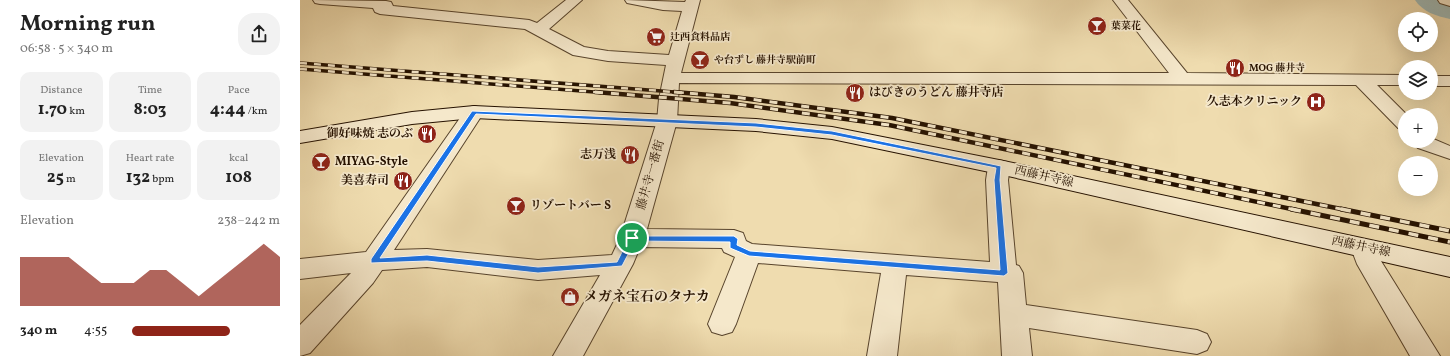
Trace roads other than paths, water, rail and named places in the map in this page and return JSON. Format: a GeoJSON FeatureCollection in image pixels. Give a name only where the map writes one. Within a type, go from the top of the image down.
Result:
{"type":"FeatureCollection","features":[{"type":"Feature","properties":{"kind":"street"},"geometry":{"type":"LineString","coordinates":[[320,0],[390,3]]}},
{"type":"Feature","properties":{"kind":"street"},"geometry":{"type":"LineString","coordinates":[[539,29],[575,0]]}},
{"type":"Feature","properties":{"kind":"street"},"geometry":{"type":"LineString","coordinates":[[632,0],[663,6],[692,4]]}},
{"type":"Feature","properties":{"kind":"street"},"geometry":{"type":"LineString","coordinates":[[1120,0],[1182,78]]}},
{"type":"Feature","properties":{"kind":"street"},"geometry":{"type":"LineString","coordinates":[[1445,0],[1450,2]]}},
{"type":"Feature","properties":{"kind":"street"},"geometry":{"type":"LineString","coordinates":[[390,3],[380,10],[529,25],[578,51],[608,56],[674,71],[1398,80]]}},
{"type":"Feature","properties":{"kind":"street","name":"藤井寺一番街"},"geometry":{"type":"LineString","coordinates":[[568,356],[620,264],[632,238],[667,121],[668,99],[692,4]]}},
{"type":"Feature","properties":{"kind":"street"},"geometry":{"type":"LineString","coordinates":[[1360,79],[1398,117]]}},
{"type":"Feature","properties":{"kind":"street"},"geometry":{"type":"LineString","coordinates":[[1438,81],[1450,81]]}},
{"type":"Feature","properties":{"kind":"street"},"geometry":{"type":"LineString","coordinates":[[300,344],[364,276],[474,112]]}},
{"type":"Feature","properties":{"kind":"street","name":"西藤井寺線"},"geometry":{"type":"LineString","coordinates":[[300,137],[412,118],[474,112],[756,125],[832,133],[999,167],[1450,267]]}},
{"type":"Feature","properties":{"kind":"street"},"geometry":{"type":"LineString","coordinates":[[1436,148],[1450,153]]}},
{"type":"Feature","properties":{"kind":"street"},"geometry":{"type":"LineString","coordinates":[[999,167],[997,180],[1004,273]]}},
{"type":"Feature","properties":{"kind":"street"},"geometry":{"type":"LineString","coordinates":[[632,238],[734,239],[733,246],[749,253],[1010,273],[1016,356]]}},
{"type":"Feature","properties":{"kind":"street"},"geometry":{"type":"LineString","coordinates":[[1363,248],[1370,264],[1425,356]]}},
{"type":"Feature","properties":{"kind":"street"},"geometry":{"type":"LineString","coordinates":[[722,324],[749,253]]}},
{"type":"Feature","properties":{"kind":"street"},"geometry":{"type":"LineString","coordinates":[[300,269],[374,261],[427,258],[538,270],[620,264]]}},
{"type":"Feature","properties":{"kind":"street"},"geometry":{"type":"LineString","coordinates":[[882,356],[895,264]]}},
{"type":"Feature","properties":{"kind":"street"},"geometry":{"type":"LineString","coordinates":[[1014,314],[1197,342]]}},
{"type":"Feature","properties":{"kind":"waterway"},"geometry":{"type":"LineString","coordinates":[[1433,0],[1450,8]]}},
{"type":"Feature","properties":{"kind":"railway"},"geometry":{"type":"LineString","coordinates":[[300,63],[687,93]]}},
{"type":"Feature","properties":{"kind":"railway"},"geometry":{"type":"LineString","coordinates":[[300,69],[607,93]]}},
{"type":"Feature","properties":{"kind":"railway"},"geometry":{"type":"LineString","coordinates":[[595,92],[730,103],[889,125],[1296,210]]}},
{"type":"Feature","properties":{"kind":"railway"},"geometry":{"type":"LineString","coordinates":[[674,92],[734,97],[892,118],[1346,210]]}},
{"type":"Feature","properties":{"kind":"railway"},"geometry":{"type":"LineString","coordinates":[[1291,209],[1450,242]]}},
{"type":"Feature","properties":{"kind":"railway"},"geometry":{"type":"LineString","coordinates":[[1341,209],[1450,231]]}},
{"type":"Feature","properties":{"kind":"place","name":"葉菜花"},"geometry":{"type":"Point","coordinates":[1097,26]}},
{"type":"Feature","properties":{"kind":"place","name":"辻西食料品店"},"geometry":{"type":"Point","coordinates":[656,37]}},
{"type":"Feature","properties":{"kind":"place","name":"や台ずし 藤井寺駅前町"},"geometry":{"type":"Point","coordinates":[700,60]}},
{"type":"Feature","properties":{"kind":"place","name":"MOG 藤井寺"},"geometry":{"type":"Point","coordinates":[1235,68]}},
{"type":"Feature","properties":{"kind":"place","name":"はびきのうどん 藤井寺店"},"geometry":{"type":"Point","coordinates":[855,93]}},
{"type":"Feature","properties":{"kind":"place","name":"久志本クリニック"},"geometry":{"type":"Point","coordinates":[1316,102]}},
{"type":"Feature","properties":{"kind":"place","name":"御好味焼 志のぶ"},"geometry":{"type":"Point","coordinates":[427,134]}},
{"type":"Feature","properties":{"kind":"place","name":"志万浅"},"geometry":{"type":"Point","coordinates":[630,155]}},
{"type":"Feature","properties":{"kind":"place","name":"MIYAG-Style"},"geometry":{"type":"Point","coordinates":[321,162]}},
{"type":"Feature","properties":{"kind":"place","name":"美喜寿司"},"geometry":{"type":"Point","coordinates":[403,181]}},
{"type":"Feature","properties":{"kind":"place","name":"リゾートバー S"},"geometry":{"type":"Point","coordinates":[516,206]}},
{"type":"Feature","properties":{"kind":"place","name":"メガネ宝石のタナカ"},"geometry":{"type":"Point","coordinates":[570,297]}}]}
